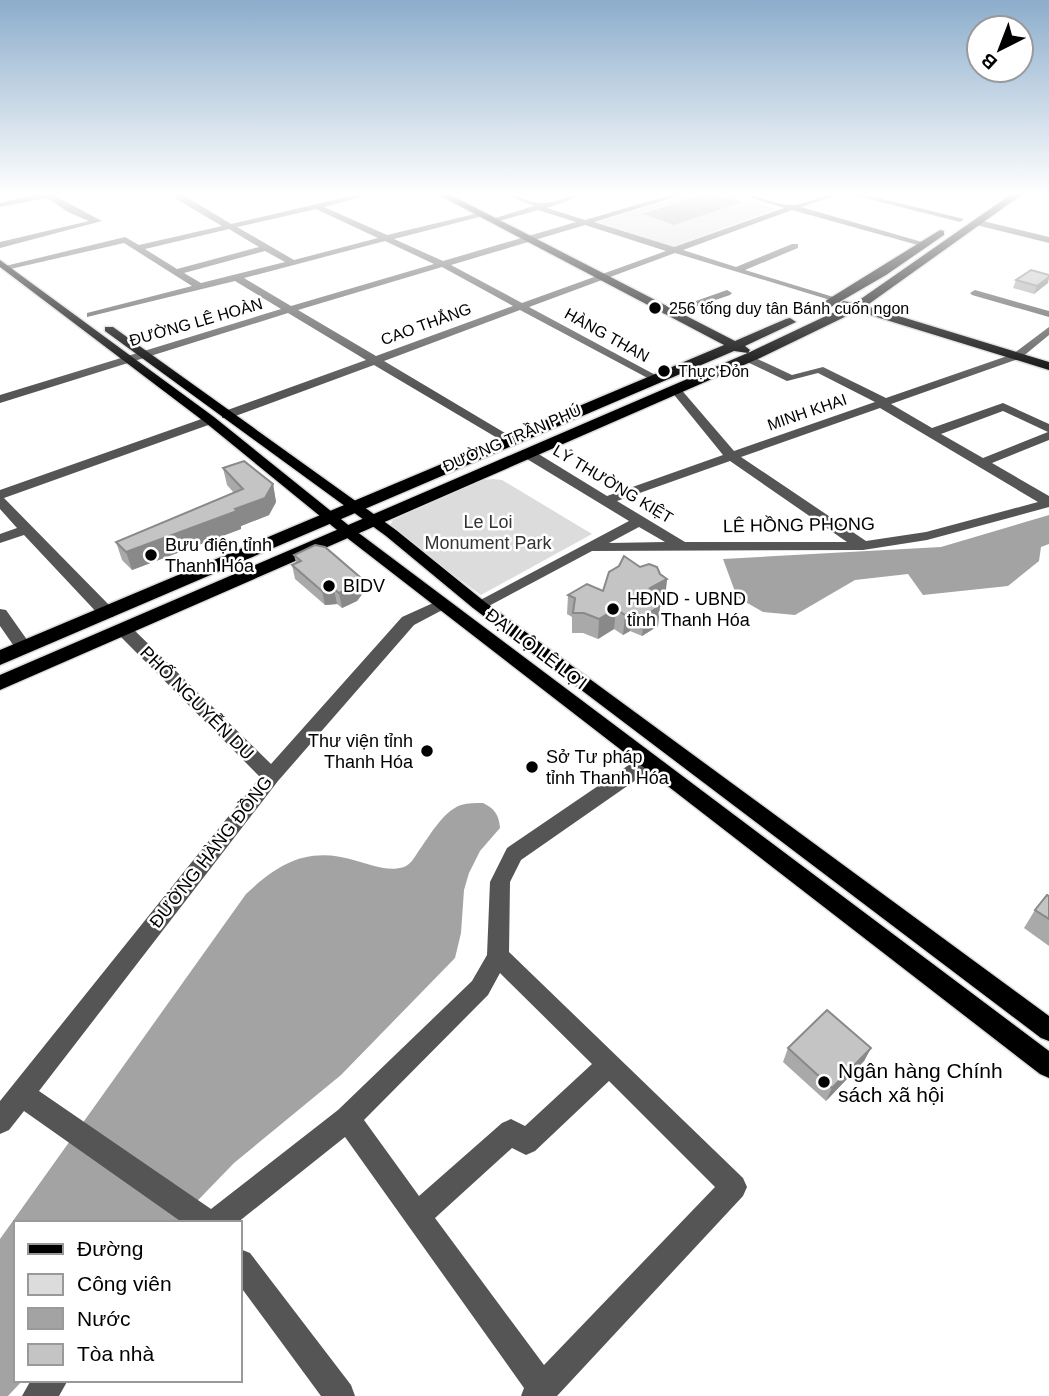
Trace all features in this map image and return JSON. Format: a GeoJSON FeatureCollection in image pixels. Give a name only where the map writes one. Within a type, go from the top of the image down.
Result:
{"type":"FeatureCollection","features":[{"type":"Feature","properties":{"kind":"highway"},"geometry":{"type":"LineString","coordinates":[[564,258],[746,353]]}},
{"type":"Feature","properties":{"kind":"highway","name":"ĐƯỜNG TRẦN PHÚ"},"geometry":{"type":"LineString","coordinates":[[0,658],[657,380],[746,353],[903,258]]}},
{"type":"Feature","properties":{"kind":"highway","name":"ĐƯỜNG TRẦN PHÚ"},"geometry":{"type":"LineString","coordinates":[[0,683],[675,389],[746,353],[856,307],[929,258]]}},
{"type":"Feature","properties":{"kind":"highway"},"geometry":{"type":"LineString","coordinates":[[836,301],[1049,366]]}},
{"type":"Feature","properties":{"kind":"highway"},"geometry":{"type":"LineString","coordinates":[[657,380],[675,389]]}},
{"type":"Feature","properties":{"kind":"main road","name":"ĐẠI LỘ LÊ LỢI"},"geometry":{"type":"LineString","coordinates":[[8,265],[91,315],[373,520],[479,605],[1049,1030]]}},
{"type":"Feature","properties":{"kind":"main road","name":"ĐẠI LỘ LÊ LỢI"},"geometry":{"type":"LineString","coordinates":[[8,265],[210,421],[330,518],[1049,1066]]}},
{"type":"Feature","properties":{"kind":"main road"},"geometry":{"type":"LineString","coordinates":[[752,840],[771,823]]}},
{"type":"Feature","properties":{"kind":"street"},"geometry":{"type":"LineString","coordinates":[[8,265],[40,258]]}},
{"type":"Feature","properties":{"kind":"street"},"geometry":{"type":"LineString","coordinates":[[153,258],[200,287]]}},
{"type":"Feature","properties":{"kind":"street"},"geometry":{"type":"LineString","coordinates":[[175,272],[227,258]]}},
{"type":"Feature","properties":{"kind":"street"},"geometry":{"type":"LineString","coordinates":[[284,258],[293,263]]}},
{"type":"Feature","properties":{"kind":"street"},"geometry":{"type":"LineString","coordinates":[[91,315],[312,258]]}},
{"type":"Feature","properties":{"kind":"street","name":"HÀNG THAN"},"geometry":{"type":"LineString","coordinates":[[428,258],[657,380]]}},
{"type":"Feature","properties":{"kind":"street","name":"ĐƯỜNG LÊ HOÀN"},"geometry":{"type":"LineString","coordinates":[[0,399],[142,353],[466,258]]}},
{"type":"Feature","properties":{"kind":"street","name":"CAO THẮNG"},"geometry":{"type":"LineString","coordinates":[[226,415],[658,258]]}},
{"type":"Feature","properties":{"kind":"street"},"geometry":{"type":"LineString","coordinates":[[699,258],[836,301]]}},
{"type":"Feature","properties":{"kind":"street"},"geometry":{"type":"LineString","coordinates":[[736,270],[765,258]]}},
{"type":"Feature","properties":{"kind":"street"},"geometry":{"type":"LineString","coordinates":[[237,278],[511,442]]}},
{"type":"Feature","properties":{"kind":"street"},"geometry":{"type":"LineString","coordinates":[[667,313],[727,293]]}},
{"type":"Feature","properties":{"kind":"street"},"geometry":{"type":"LineString","coordinates":[[975,293],[1049,314]]}},
{"type":"Feature","properties":{"kind":"street","name":"MINH KHAI"},"geometry":{"type":"LineString","coordinates":[[608,500],[1017,356],[1049,330]]}},
{"type":"Feature","properties":{"kind":"street"},"geometry":{"type":"LineString","coordinates":[[746,353],[791,379],[819,369],[884,404],[1049,502]]}},
{"type":"Feature","properties":{"kind":"street"},"geometry":{"type":"LineString","coordinates":[[675,389],[732,457],[863,545]]}},
{"type":"Feature","properties":{"kind":"street"},"geometry":{"type":"LineString","coordinates":[[931,433],[1003,407],[1049,429]]}},
{"type":"Feature","properties":{"kind":"street"},"geometry":{"type":"LineString","coordinates":[[0,495],[210,421]]}},
{"type":"Feature","properties":{"kind":"street"},"geometry":{"type":"LineString","coordinates":[[983,462],[1049,436]]}},
{"type":"Feature","properties":{"kind":"street","name":"LÝ THƯỜNG KIỆT"},"geometry":{"type":"LineString","coordinates":[[527,453],[681,546]]}},
{"type":"Feature","properties":{"kind":"street"},"geometry":{"type":"LineString","coordinates":[[0,501],[107,613]]}},
{"type":"Feature","properties":{"kind":"street","name":"LÊ HỒNG PHONG"},"geometry":{"type":"LineString","coordinates":[[588,547],[863,545],[927,536],[1049,502]]}},
{"type":"Feature","properties":{"kind":"street"},"geometry":{"type":"LineString","coordinates":[[1027,509],[1049,520]]}},
{"type":"Feature","properties":{"kind":"street"},"geometry":{"type":"LineString","coordinates":[[479,605],[641,520]]}},
{"type":"Feature","properties":{"kind":"street"},"geometry":{"type":"LineString","coordinates":[[0,539],[27,529]]}},
{"type":"Feature","properties":{"kind":"street","name":"ĐƯỜNG HÀNG ĐỒNG"},"geometry":{"type":"LineString","coordinates":[[0,1121],[271,776],[408,621],[442,604]]}},
{"type":"Feature","properties":{"kind":"street"},"geometry":{"type":"LineString","coordinates":[[0,614],[24,648]]}},
{"type":"Feature","properties":{"kind":"street","name":"PHỐ NGUYỄN DU"},"geometry":{"type":"LineString","coordinates":[[123,629],[271,776]]}},
{"type":"Feature","properties":{"kind":"street"},"geometry":{"type":"LineString","coordinates":[[218,1221],[347,1119],[480,988],[498,956],[500,882],[514,854],[649,761]]}},
{"type":"Feature","properties":{"kind":"street"},"geometry":{"type":"LineString","coordinates":[[347,1119],[540,1393],[734,1187],[498,956]]}},
{"type":"Feature","properties":{"kind":"street"},"geometry":{"type":"LineString","coordinates":[[417,1216],[511,1132],[526,1142],[609,1065]]}},
{"type":"Feature","properties":{"kind":"street"},"geometry":{"type":"LineString","coordinates":[[21,1094],[204,1221]]}},
{"type":"Feature","properties":{"kind":"street"},"geometry":{"type":"LineString","coordinates":[[242,1266],[340,1396]]}},
{"type":"Feature","properties":{"kind":"street"},"geometry":{"type":"LineString","coordinates":[[37,1396],[51,1382]]}},
{"type":"Feature","properties":{"kind":"green space","name":"Le Loi Monument Park"},"geometry":{"type":"Polygon","coordinates":[[[483,480],[502,480],[592,534],[481,595],[393,531],[390,525],[393,520],[483,480]]]}},
{"type":"Feature","properties":{"kind":"water"},"geometry":{"type":"Polygon","coordinates":[[[1049,515],[1049,544],[1041,547],[1039,561],[1008,586],[923,595],[908,574],[855,580],[795,615],[763,612],[737,597],[723,559],[941,547],[1049,515]]]}},
{"type":"Feature","properties":{"kind":"water"},"geometry":{"type":"Polygon","coordinates":[[[469,803],[483,803],[491,808],[499,819],[500,828],[480,851],[469,873],[464,890],[461,933],[455,958],[341,1075],[234,1163],[178,1221],[14,1221],[14,1382],[21,1382],[8,1396],[0,1396],[0,1239],[246,894],[271,873],[310,856],[340,857],[386,868],[404,867],[412,861],[448,813],[469,803]]]}},
{"type":"Feature","properties":{"kind":"building"},"geometry":{"type":"Polygon","coordinates":[[[1031,270],[1049,277],[1037,286],[1016,280],[1031,270]]]}},
{"type":"Feature","properties":{"kind":"building"},"geometry":{"type":"Polygon","coordinates":[[[244,461],[273,484],[265,498],[126,552],[116,542],[243,489],[223,468],[244,461]]]}},
{"type":"Feature","properties":{"kind":"building"},"geometry":{"type":"Polygon","coordinates":[[[315,545],[325,547],[361,578],[355,586],[339,593],[334,589],[322,591],[292,565],[301,561],[294,555],[315,545]]]}},
{"type":"Feature","properties":{"kind":"building"},"geometry":{"type":"Polygon","coordinates":[[[624,556],[640,567],[649,564],[657,567],[660,574],[667,579],[650,588],[660,595],[660,606],[644,616],[632,611],[625,615],[616,609],[599,619],[584,613],[573,613],[575,598],[568,595],[587,584],[603,591],[609,572],[619,566],[624,556]]]}},
{"type":"Feature","properties":{"kind":"building"},"geometry":{"type":"Polygon","coordinates":[[[1047,895],[1049,896],[1049,919],[1035,910],[1047,895]]]}},
{"type":"Feature","properties":{"kind":"building","name":"Ngân hàng Chính sách xã hội"},"geometry":{"type":"Polygon","coordinates":[[[827,1010],[871,1048],[832,1088],[788,1048],[827,1010]]]}},
{"type":"Feature","properties":{"kind":"place","name":"256 tống duy tân Bánh cuốn ngon"},"geometry":{"type":"Point","coordinates":[655,308]}},
{"type":"Feature","properties":{"kind":"place","name":"Thực Đỏn"},"geometry":{"type":"Point","coordinates":[664,371]}},
{"type":"Feature","properties":{"kind":"place","name":"Bưu điện tỉnh Thanh Hóa"},"geometry":{"type":"Point","coordinates":[151,555]}},
{"type":"Feature","properties":{"kind":"place","name":"BIDV"},"geometry":{"type":"Point","coordinates":[329,586]}},
{"type":"Feature","properties":{"kind":"place","name":"HĐND - UBND tỉnh Thanh Hóa"},"geometry":{"type":"Point","coordinates":[613,609]}},
{"type":"Feature","properties":{"kind":"place","name":"Thư viện tỉnh Thanh Hóa"},"geometry":{"type":"Point","coordinates":[427,751]}},
{"type":"Feature","properties":{"kind":"place","name":"Sở Tư pháp tỉnh Thanh Hóa"},"geometry":{"type":"Point","coordinates":[532,767]}},
{"type":"Feature","properties":{"kind":"place","name":"Ngân hàng Chính sách xã hội"},"geometry":{"type":"Point","coordinates":[824,1082]}}]}
